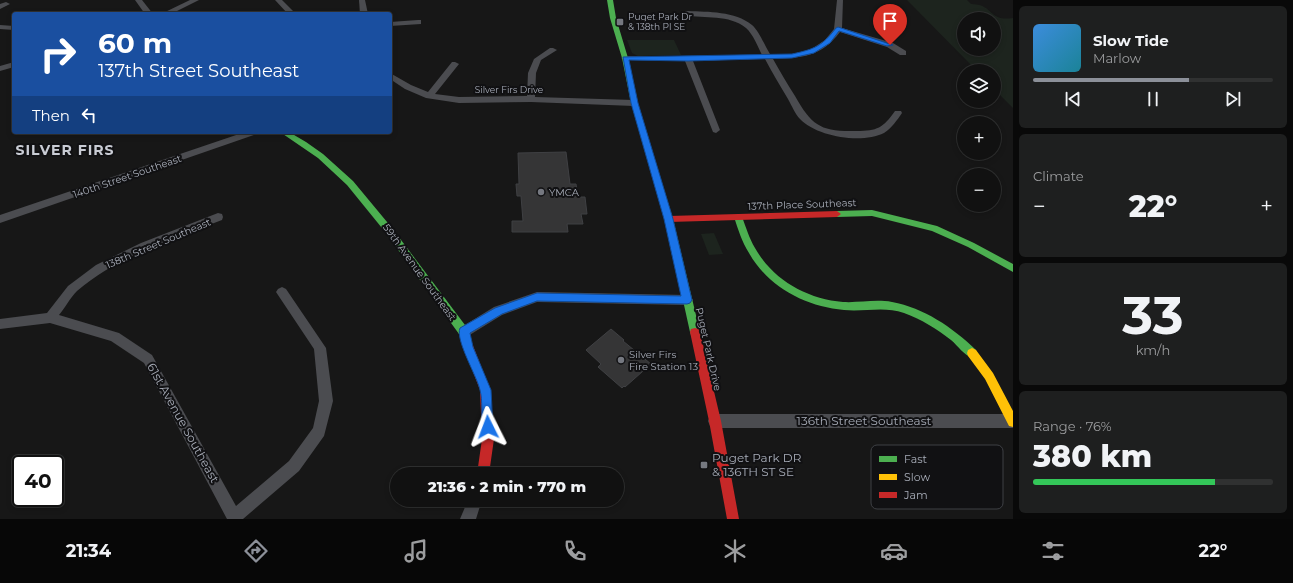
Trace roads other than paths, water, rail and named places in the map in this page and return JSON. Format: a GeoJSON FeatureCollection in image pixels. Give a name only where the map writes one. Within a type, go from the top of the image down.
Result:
{"type":"FeatureCollection","features":[{"type":"Feature","properties":{"kind":"street"},"geometry":{"type":"LineString","coordinates":[[138,0],[147,12]]}},
{"type":"Feature","properties":{"kind":"street"},"geometry":{"type":"LineString","coordinates":[[169,12],[196,0]]}},
{"type":"Feature","properties":{"kind":"street"},"geometry":{"type":"LineString","coordinates":[[278,0],[290,12]]}},
{"type":"Feature","properties":{"kind":"street"},"geometry":{"type":"LineString","coordinates":[[362,0],[364,12]]}},
{"type":"Feature","properties":{"kind":"street","name":"Puget Park Drive"},"geometry":{"type":"LineString","coordinates":[[610,0],[613,18],[625,58],[634,103],[669,219],[715,421],[733,519]]}},
{"type":"Feature","properties":{"kind":"street"},"geometry":{"type":"LineString","coordinates":[[625,58],[688,59],[792,56],[812,52],[828,42],[838,29],[840,0]]}},
{"type":"Feature","properties":{"kind":"street"},"geometry":{"type":"LineString","coordinates":[[688,14],[725,17],[744,23],[750,28],[768,56],[802,116],[808,123],[820,130],[840,135],[879,132],[889,125],[898,113]]}},
{"type":"Feature","properties":{"kind":"street"},"geometry":{"type":"LineString","coordinates":[[392,24],[418,22]]}},
{"type":"Feature","properties":{"kind":"street"},"geometry":{"type":"LineString","coordinates":[[0,27],[12,28]]}},
{"type":"Feature","properties":{"kind":"street"},"geometry":{"type":"LineString","coordinates":[[838,29],[890,45],[903,53]]}},
{"type":"Feature","properties":{"kind":"street"},"geometry":{"type":"LineString","coordinates":[[531,100],[532,73],[538,59],[553,50]]}},
{"type":"Feature","properties":{"kind":"street"},"geometry":{"type":"LineString","coordinates":[[688,59],[716,130]]}},
{"type":"Feature","properties":{"kind":"street"},"geometry":{"type":"LineString","coordinates":[[429,96],[455,64]]}},
{"type":"Feature","properties":{"kind":"street"},"geometry":{"type":"LineString","coordinates":[[0,69],[12,65]]}},
{"type":"Feature","properties":{"kind":"street","name":"Silver Firs Drive"},"geometry":{"type":"LineString","coordinates":[[392,76],[408,87],[429,96],[459,100],[531,100],[634,103]]}},
{"type":"Feature","properties":{"kind":"street","name":"140th Street Southeast"},"geometry":{"type":"LineString","coordinates":[[0,219],[248,134]]}},
{"type":"Feature","properties":{"kind":"street","name":"59th Avenue Southeast"},"geometry":{"type":"LineString","coordinates":[[287,134],[321,154],[350,180],[464,332],[468,347],[485,390],[488,439],[484,467]]}},
{"type":"Feature","properties":{"kind":"street","name":"137th Place Southeast"},"geometry":{"type":"LineString","coordinates":[[669,219],[872,213],[934,228],[971,244],[1013,268]]}},
{"type":"Feature","properties":{"kind":"street","name":"138th Street Southeast"},"geometry":{"type":"LineString","coordinates":[[50,318],[72,289],[100,268],[145,246],[218,217]]}},
{"type":"Feature","properties":{"kind":"street"},"geometry":{"type":"LineString","coordinates":[[738,217],[755,255],[766,270],[782,285],[798,294],[817,302],[843,306],[892,306],[940,326],[959,341],[979,361],[1013,422]]}},
{"type":"Feature","properties":{"kind":"street"},"geometry":{"type":"LineString","coordinates":[[234,518],[294,466],[319,431],[326,401],[320,348],[282,292]]}},
{"type":"Feature","properties":{"kind":"street"},"geometry":{"type":"LineString","coordinates":[[464,332],[498,311],[537,297],[687,300]]}},
{"type":"Feature","properties":{"kind":"street"},"geometry":{"type":"LineString","coordinates":[[0,324],[50,318]]}},
{"type":"Feature","properties":{"kind":"street","name":"61st Avenue Southeast"},"geometry":{"type":"LineString","coordinates":[[50,318],[115,337],[148,359],[234,518]]}},
{"type":"Feature","properties":{"kind":"street","name":"136th Street Southeast"},"geometry":{"type":"LineString","coordinates":[[715,421],[1013,422]]}},
{"type":"Feature","properties":{"kind":"street"},"geometry":{"type":"LineString","coordinates":[[468,519],[473,507]]}},
{"type":"Feature","properties":{"kind":"place","name":"Puget Park Dr & 138th Pl SE"},"geometry":{"type":"Point","coordinates":[620,22]}},
{"type":"Feature","properties":{"kind":"place","name":"YMCA"},"geometry":{"type":"Point","coordinates":[541,192]}},
{"type":"Feature","properties":{"kind":"place","name":"Silver Firs Fire Station 13"},"geometry":{"type":"Point","coordinates":[621,360]}},
{"type":"Feature","properties":{"kind":"place","name":"Puget Park DR & 136TH ST SE"},"geometry":{"type":"Point","coordinates":[704,465]}},
{"type":"Feature","properties":{"kind":"district","name":"SILVER FIRS"},"geometry":{"type":"Point","coordinates":[65,150]}}]}
